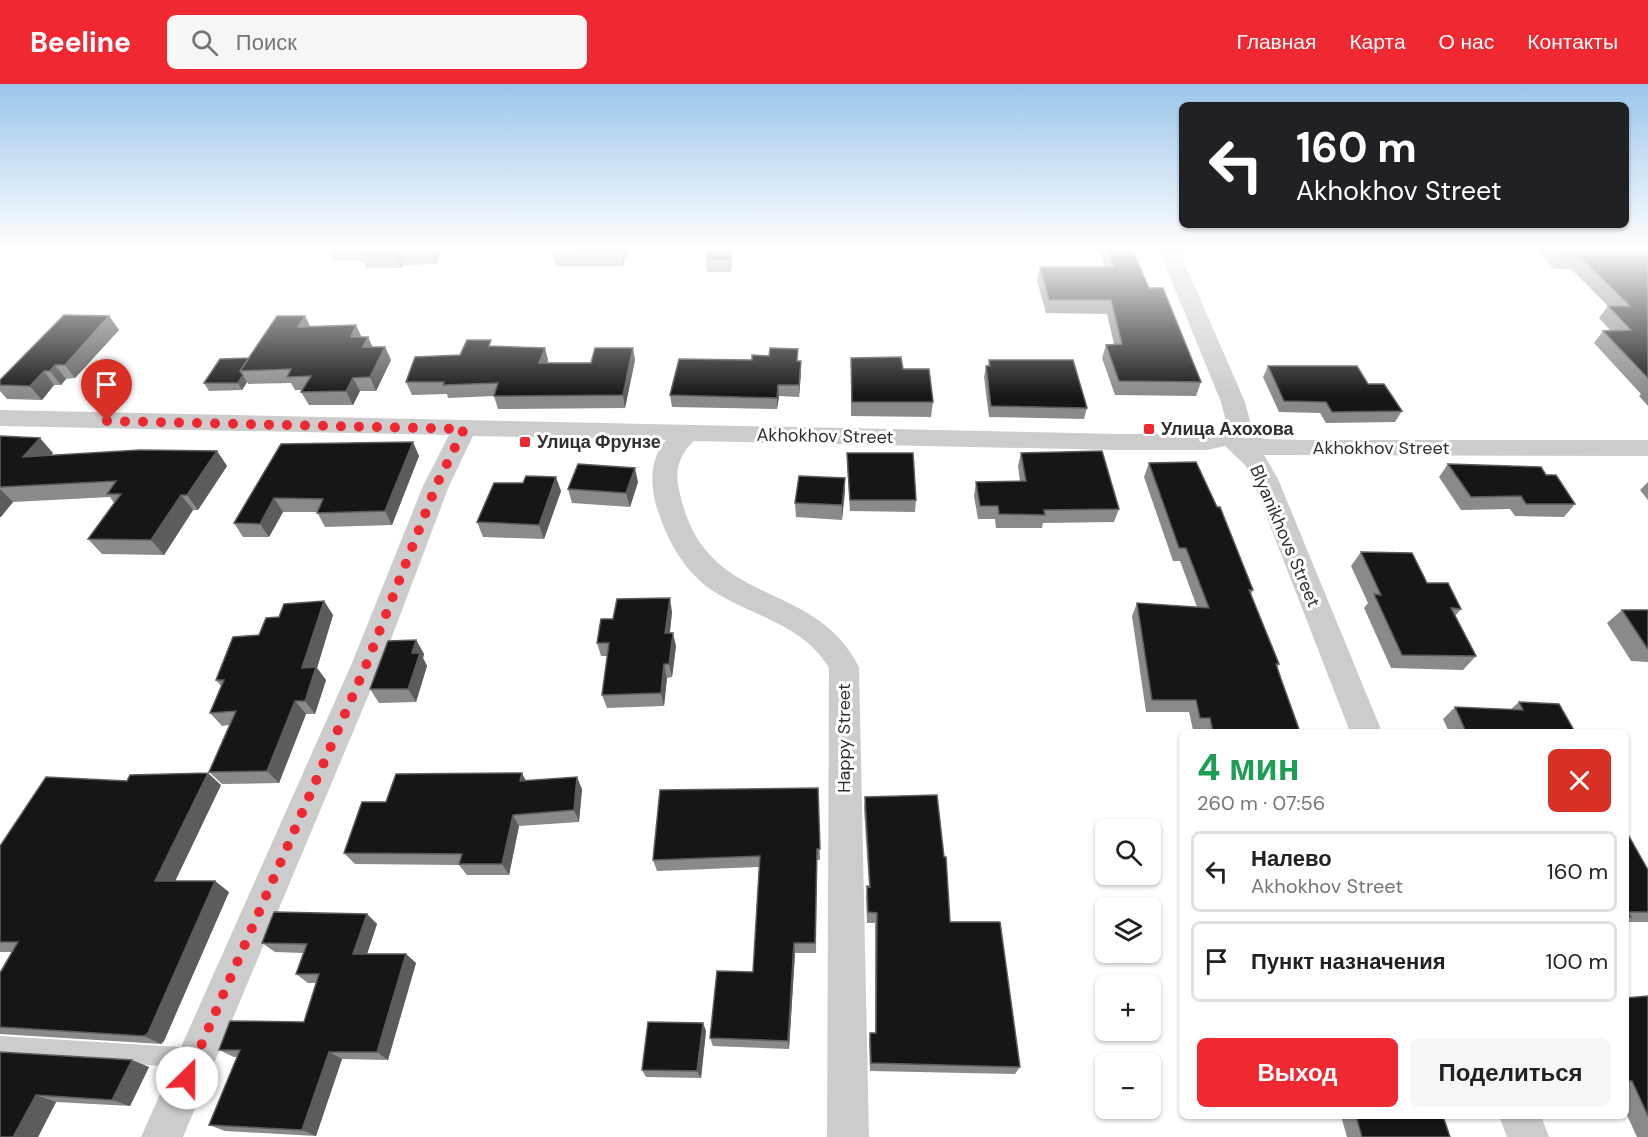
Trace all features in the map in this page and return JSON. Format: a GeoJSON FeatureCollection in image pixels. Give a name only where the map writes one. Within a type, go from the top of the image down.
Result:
{"type":"FeatureCollection","features":[{"type":"Feature","properties":{"kind":"street"},"geometry":{"type":"LineString","coordinates":[[1189,297],[1233,402],[1238,421],[1229,437]]}},
{"type":"Feature","properties":{"kind":"street","name":"Akhokhov Street"},"geometry":{"type":"LineString","coordinates":[[0,418],[1118,442],[1207,442],[1229,437],[1259,446],[1300,448],[1648,448]]}},
{"type":"Feature","properties":{"kind":"street"},"geometry":{"type":"LineString","coordinates":[[162,1137],[367,663],[436,486],[464,429]]}},
{"type":"Feature","properties":{"kind":"street","name":"Happy Street"},"geometry":{"type":"LineString","coordinates":[[688,434],[669,454],[665,469],[674,517],[687,547],[703,567],[722,583],[811,628],[824,639],[844,667],[848,1137]]}},
{"type":"Feature","properties":{"kind":"street","name":"Blyanikhovs Street"},"geometry":{"type":"LineString","coordinates":[[1229,437],[1255,460],[1265,479],[1365,729]]}},
{"type":"Feature","properties":{"kind":"street"},"geometry":{"type":"LineString","coordinates":[[1521,1119],[1528,1137]]}},
{"type":"Feature","properties":{"kind":"lane"},"geometry":{"type":"LineString","coordinates":[[0,1046],[196,1058]]}},
{"type":"Feature","properties":{"kind":"building"},"geometry":{"type":"Polygon","coordinates":[[[1048,297],[1167,297],[1201,382],[1119,381],[1106,345],[1122,344],[1111,300],[1049,300],[1048,297]]]}},
{"type":"Feature","properties":{"kind":"building"},"geometry":{"type":"Polygon","coordinates":[[[1621,297],[1648,297],[1648,378],[1603,331],[1631,330],[1608,306],[1630,306],[1621,297]]]}},
{"type":"Feature","properties":{"kind":"building"},"geometry":{"type":"Polygon","coordinates":[[[64,315],[109,316],[65,365],[55,365],[50,371],[44,371],[30,386],[0,385],[0,380],[64,315]]]}},
{"type":"Feature","properties":{"kind":"building"},"geometry":{"type":"Polygon","coordinates":[[[277,316],[305,316],[298,327],[356,325],[351,337],[368,337],[363,347],[385,347],[370,377],[353,378],[346,391],[301,392],[311,376],[287,377],[291,369],[240,371],[277,316]]]}},
{"type":"Feature","properties":{"kind":"building"},"geometry":{"type":"Polygon","coordinates":[[[467,340],[491,340],[489,346],[545,348],[539,363],[591,363],[595,348],[633,348],[623,395],[494,396],[498,383],[443,385],[444,382],[406,382],[415,357],[460,355],[467,340]]]}},
{"type":"Feature","properties":{"kind":"building"},"geometry":{"type":"Polygon","coordinates":[[[770,348],[798,349],[797,361],[801,361],[799,385],[778,385],[777,398],[670,395],[679,359],[752,360],[752,355],[769,356],[770,348]]]}},
{"type":"Feature","properties":{"kind":"building"},"geometry":{"type":"Polygon","coordinates":[[[901,357],[903,369],[929,369],[933,402],[852,402],[851,358],[901,357]]]}},
{"type":"Feature","properties":{"kind":"building"},"geometry":{"type":"Polygon","coordinates":[[[249,358],[240,371],[243,375],[238,383],[204,383],[220,359],[249,358]]]}},
{"type":"Feature","properties":{"kind":"building"},"geometry":{"type":"Polygon","coordinates":[[[989,360],[1073,360],[1087,408],[991,406],[986,366],[990,366],[989,360]]]}},
{"type":"Feature","properties":{"kind":"building"},"geometry":{"type":"Polygon","coordinates":[[[1268,366],[1357,366],[1368,384],[1384,384],[1402,411],[1332,412],[1326,402],[1284,401],[1268,366]]]}},
{"type":"Feature","properties":{"kind":"building"},"geometry":{"type":"Polygon","coordinates":[[[0,436],[40,438],[23,457],[140,450],[217,451],[187,495],[181,495],[151,540],[88,539],[121,494],[107,494],[116,481],[0,487],[0,436]]]}},
{"type":"Feature","properties":{"kind":"building"},"geometry":{"type":"Polygon","coordinates":[[[413,442],[385,511],[317,513],[323,499],[274,498],[260,524],[234,523],[281,444],[413,442]]]}},
{"type":"Feature","properties":{"kind":"building"},"geometry":{"type":"Polygon","coordinates":[[[1102,451],[1119,509],[1044,510],[1045,515],[999,514],[998,506],[980,506],[976,482],[1026,481],[1021,453],[1102,451]]]}},
{"type":"Feature","properties":{"kind":"building"},"geometry":{"type":"Polygon","coordinates":[[[847,453],[913,453],[916,500],[850,500],[847,453]]]}},
{"type":"Feature","properties":{"kind":"building"},"geometry":{"type":"Polygon","coordinates":[[[1196,462],[1217,507],[1220,507],[1253,590],[1249,590],[1279,664],[1276,664],[1299,729],[1212,729],[1210,718],[1200,718],[1196,700],[1152,700],[1137,603],[1209,608],[1186,548],[1179,548],[1149,463],[1196,462]]]}},
{"type":"Feature","properties":{"kind":"building"},"geometry":{"type":"Polygon","coordinates":[[[578,464],[635,468],[626,493],[568,489],[578,464]]]}},
{"type":"Feature","properties":{"kind":"building"},"geometry":{"type":"Polygon","coordinates":[[[1448,464],[1541,467],[1546,475],[1556,475],[1575,504],[1526,504],[1521,496],[1471,497],[1448,464]]]}},
{"type":"Feature","properties":{"kind":"building"},"geometry":{"type":"Polygon","coordinates":[[[526,476],[556,477],[539,525],[477,522],[494,483],[523,483],[526,476]]]}},
{"type":"Feature","properties":{"kind":"building"},"geometry":{"type":"Polygon","coordinates":[[[799,476],[845,478],[842,505],[795,503],[799,476]]]}},
{"type":"Feature","properties":{"kind":"building"},"geometry":{"type":"Polygon","coordinates":[[[1361,552],[1412,553],[1427,583],[1448,583],[1461,609],[1451,608],[1476,656],[1402,655],[1374,594],[1381,595],[1361,552]]]}},
{"type":"Feature","properties":{"kind":"building"},"geometry":{"type":"Polygon","coordinates":[[[670,598],[665,633],[673,633],[669,664],[664,664],[661,693],[602,695],[609,643],[597,643],[601,619],[613,619],[617,599],[670,598]]]}},
{"type":"Feature","properties":{"kind":"building"},"geometry":{"type":"Polygon","coordinates":[[[324,601],[302,668],[316,667],[305,701],[295,701],[267,771],[209,772],[236,711],[210,713],[224,680],[216,680],[233,637],[259,635],[266,618],[279,617],[284,604],[324,601]]]}},
{"type":"Feature","properties":{"kind":"building"},"geometry":{"type":"Polygon","coordinates":[[[1622,610],[1648,610],[1648,648],[1647,648],[1622,610]]]}},
{"type":"Feature","properties":{"kind":"building"},"geometry":{"type":"Polygon","coordinates":[[[416,640],[412,653],[420,653],[408,689],[370,689],[388,641],[416,640]]]}},
{"type":"Feature","properties":{"kind":"building"},"geometry":{"type":"Polygon","coordinates":[[[1519,702],[1559,704],[1573,729],[1465,729],[1455,707],[1523,710],[1519,702]]]}},
{"type":"Feature","properties":{"kind":"building"},"geometry":{"type":"Polygon","coordinates":[[[208,773],[155,881],[215,881],[148,1033],[144,1036],[0,1027],[0,973],[18,942],[0,942],[0,846],[46,777],[127,781],[130,775],[208,773]]]}},
{"type":"Feature","properties":{"kind":"building"},"geometry":{"type":"Polygon","coordinates":[[[522,773],[520,781],[577,777],[574,810],[513,815],[502,864],[459,864],[462,854],[344,853],[362,802],[386,802],[396,774],[522,773]]]}},
{"type":"Feature","properties":{"kind":"building"},"geometry":{"type":"Polygon","coordinates":[[[818,788],[820,849],[817,849],[815,943],[794,943],[788,1041],[710,1038],[717,971],[753,972],[760,856],[653,860],[660,790],[818,788]]]}},
{"type":"Feature","properties":{"kind":"building"},"geometry":{"type":"Polygon","coordinates":[[[937,795],[944,857],[946,857],[950,922],[1000,922],[1020,1067],[871,1063],[870,1033],[876,1033],[877,913],[868,912],[867,886],[870,887],[865,797],[937,795]]]}},
{"type":"Feature","properties":{"kind":"building"},"geometry":{"type":"Polygon","coordinates":[[[1629,836],[1648,870],[1648,912],[1629,912],[1629,836]]]}},
{"type":"Feature","properties":{"kind":"building"},"geometry":{"type":"Polygon","coordinates":[[[274,912],[367,914],[353,954],[406,954],[377,1052],[329,1052],[302,1130],[209,1125],[240,1050],[219,1050],[230,1021],[304,1022],[319,974],[296,974],[307,944],[262,943],[274,912]]]}},
{"type":"Feature","properties":{"kind":"building"},"geometry":{"type":"Polygon","coordinates":[[[1648,996],[1648,1116],[1632,1081],[1629,1081],[1629,998],[1648,996]]]}},
{"type":"Feature","properties":{"kind":"building"},"geometry":{"type":"Polygon","coordinates":[[[648,1022],[703,1023],[697,1071],[642,1070],[648,1022]]]}},
{"type":"Feature","properties":{"kind":"building"},"geometry":{"type":"Polygon","coordinates":[[[0,1052],[132,1060],[112,1100],[36,1095],[13,1137],[0,1137],[0,1052]]]}},
{"type":"Feature","properties":{"kind":"building"},"geometry":{"type":"Polygon","coordinates":[[[1357,1119],[1444,1119],[1450,1137],[1362,1137],[1357,1119]]]}},
{"type":"Feature","properties":{"kind":"place","name":"Улица Ахохова"},"geometry":{"type":"Point","coordinates":[1149,429]}},
{"type":"Feature","properties":{"kind":"place","name":"Улица Фрунзе"},"geometry":{"type":"Point","coordinates":[525,442]}},
{"type":"Feature","properties":{"kind":"route"},"geometry":{"type":"LineString","coordinates":[[107,421],[464,429],[436,486],[367,663],[187,1078]]}}]}
